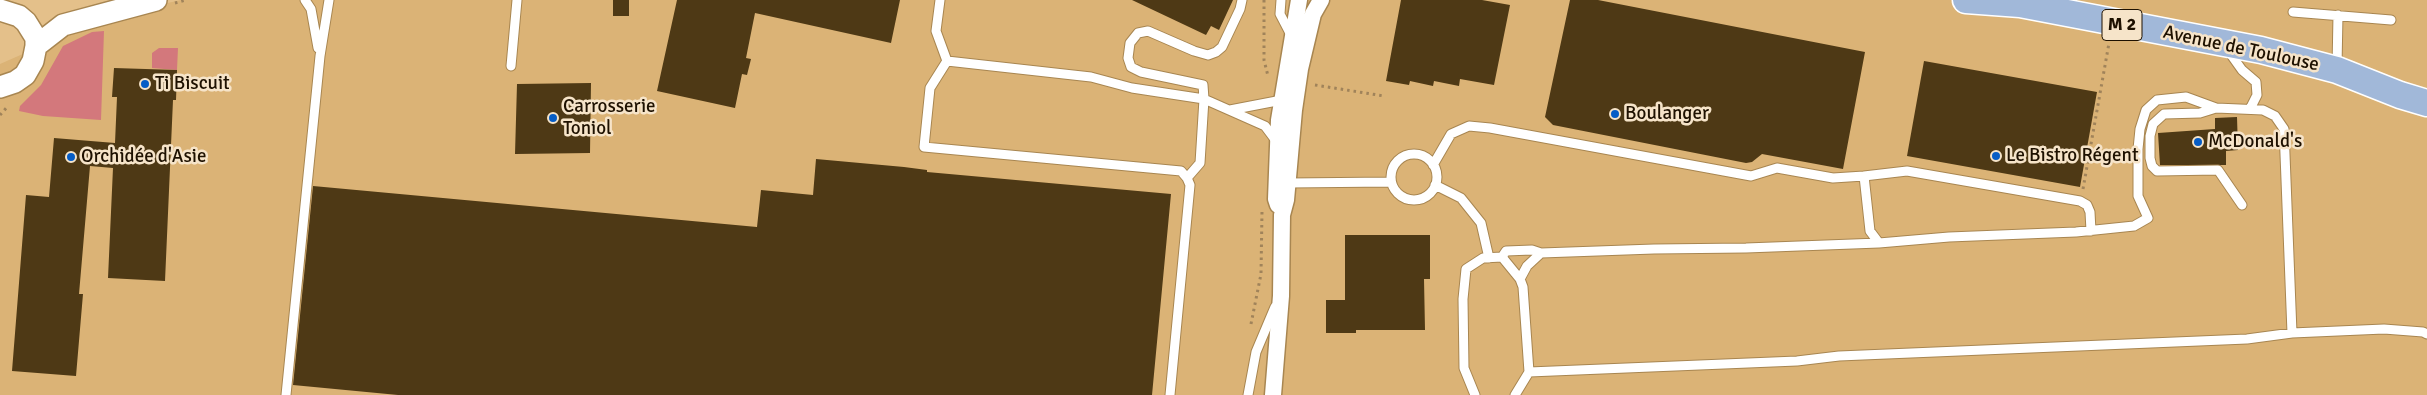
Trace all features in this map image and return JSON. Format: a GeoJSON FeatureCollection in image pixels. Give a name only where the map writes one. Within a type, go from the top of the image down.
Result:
{"type":"FeatureCollection","features":[{"type":"Feature","properties":{"kind":"main road","name":"Avenue de Toulouse"},"geometry":{"type":"LineString","coordinates":[[1966,0],[2016,2],[2113,23],[2297,58],[2337,70],[2400,95]]}},
{"type":"Feature","properties":{"kind":"main road","name":"M 2"},"geometry":{"type":"LineString","coordinates":[[2400,95],[2427,103]]}},
{"type":"Feature","properties":{"kind":"main road","name":"M 2"},"geometry":{"type":"LineString","coordinates":[[2400,95],[2427,117]]}},
{"type":"Feature","properties":{"kind":"street"},"geometry":{"type":"LineString","coordinates":[[1282,215],[1276,200],[1278,143],[1282,100],[1299,0]]}},
{"type":"Feature","properties":{"kind":"street"},"geometry":{"type":"LineString","coordinates":[[1273,395],[1280,296],[1282,215],[1288,183],[1294,110],[1300,69],[1313,14],[1320,0]]}},
{"type":"Feature","properties":{"kind":"street"},"geometry":{"type":"LineString","coordinates":[[28,25],[63,25],[164,2]]}},
{"type":"Feature","properties":{"kind":"street"},"geometry":{"type":"LineString","coordinates":[[5,93],[29,70],[35,57],[36,46],[36,38],[28,25],[7,7]]}},
{"type":"Feature","properties":{"kind":"street"},"geometry":{"type":"LineString","coordinates":[[36,46],[63,25]]}},
{"type":"Feature","properties":{"kind":"lane"},"geometry":{"type":"LineString","coordinates":[[305,0],[311,9],[320,56]]}},
{"type":"Feature","properties":{"kind":"lane"},"geometry":{"type":"LineString","coordinates":[[286,395],[320,56],[330,0]]}},
{"type":"Feature","properties":{"kind":"lane"},"geometry":{"type":"LineString","coordinates":[[512,66],[517,0]]}},
{"type":"Feature","properties":{"kind":"lane"},"geometry":{"type":"LineString","coordinates":[[940,0],[936,31],[947,61]]}},
{"type":"Feature","properties":{"kind":"lane"},"geometry":{"type":"LineString","coordinates":[[1188,178],[1200,163],[1204,99],[1203,84],[1141,72],[1131,67],[1128,58],[1130,43],[1138,33],[1148,32],[1194,52],[1208,55],[1216,52],[1222,47],[1240,9],[1242,0]]}},
{"type":"Feature","properties":{"kind":"lane"},"geometry":{"type":"LineString","coordinates":[[1281,0],[1280,14],[1293,38]]}},
{"type":"Feature","properties":{"kind":"lane"},"geometry":{"type":"LineString","coordinates":[[2293,12],[2391,20]]}},
{"type":"Feature","properties":{"kind":"lane"},"geometry":{"type":"LineString","coordinates":[[2337,70],[2338,15]]}},
{"type":"Feature","properties":{"kind":"lane"},"geometry":{"type":"LineString","coordinates":[[2224,44],[2242,70],[2256,82],[2257,95],[2250,109]]}},
{"type":"Feature","properties":{"kind":"lane"},"geometry":{"type":"LineString","coordinates":[[947,61],[1091,77],[1132,88],[1204,99],[1265,126],[1278,143]]}},
{"type":"Feature","properties":{"kind":"lane"},"geometry":{"type":"LineString","coordinates":[[947,61],[930,88],[924,147],[1181,171],[1188,178],[1190,185],[1170,395]]}},
{"type":"Feature","properties":{"kind":"lane"},"geometry":{"type":"LineString","coordinates":[[1502,257],[1506,251],[1532,250],[1541,254],[1879,243],[1950,237],[2091,231],[2134,226],[2148,218],[2138,196],[2138,149],[2140,129],[2146,110],[2158,100],[2186,97],[2216,108],[2263,110],[2275,116],[2284,129],[2292,333]]}},
{"type":"Feature","properties":{"kind":"lane"},"geometry":{"type":"LineString","coordinates":[[1230,110],[1282,100]]}},
{"type":"Feature","properties":{"kind":"lane"},"geometry":{"type":"LineString","coordinates":[[2216,108],[2200,113],[2164,114],[2152,124],[2150,136],[2152,166],[2157,171],[2218,170],[2242,205]]}},
{"type":"Feature","properties":{"kind":"lane"},"geometry":{"type":"LineString","coordinates":[[1433,165],[1451,134],[1469,126],[1490,128],[1751,176],[1777,168],[1833,178],[1907,171],[2080,201],[2087,205],[2090,212],[2091,231]]}},
{"type":"Feature","properties":{"kind":"lane"},"geometry":{"type":"LineString","coordinates":[[1419,155],[1433,165],[1436,172],[1435,186],[1424,198],[1408,200],[1400,196],[1391,182],[1392,172],[1396,164],[1403,157],[1419,155]]}},
{"type":"Feature","properties":{"kind":"lane"},"geometry":{"type":"LineString","coordinates":[[1864,176],[1870,231],[1879,243]]}},
{"type":"Feature","properties":{"kind":"lane"},"geometry":{"type":"LineString","coordinates":[[1288,183],[1391,182]]}},
{"type":"Feature","properties":{"kind":"lane"},"geometry":{"type":"LineString","coordinates":[[1435,186],[1460,198],[1482,223],[1489,258]]}},
{"type":"Feature","properties":{"kind":"lane"},"geometry":{"type":"LineString","coordinates":[[1520,278],[1527,266],[1541,254]]}},
{"type":"Feature","properties":{"kind":"lane"},"geometry":{"type":"LineString","coordinates":[[1475,395],[1464,368],[1463,299],[1466,269],[1483,258],[1502,257]]}},
{"type":"Feature","properties":{"kind":"lane"},"geometry":{"type":"LineString","coordinates":[[1502,257],[1520,278],[1523,287],[1529,372],[1515,395]]}},
{"type":"Feature","properties":{"kind":"lane"},"geometry":{"type":"LineString","coordinates":[[1248,395],[1256,352],[1280,296]]}},
{"type":"Feature","properties":{"kind":"lane"},"geometry":{"type":"LineString","coordinates":[[1529,372],[1796,361],[1839,356],[2247,339],[2292,333],[2384,329],[2426,332]]}},
{"type":"Feature","properties":{"kind":"path"},"geometry":{"type":"LineString","coordinates":[[164,2],[186,0]]}},
{"type":"Feature","properties":{"kind":"path"},"geometry":{"type":"LineString","coordinates":[[2080,201],[2113,23]]}},
{"type":"Feature","properties":{"kind":"path"},"geometry":{"type":"LineString","coordinates":[[1310,84],[1384,96]]}},
{"type":"Feature","properties":{"kind":"path"},"geometry":{"type":"LineString","coordinates":[[0,114],[6,107],[5,93]]}},
{"type":"Feature","properties":{"kind":"shaded area"},"geometry":{"type":"Polygon","coordinates":[[[181,0],[2427,0],[2427,395],[0,395],[0,64],[109,16],[181,0]]]}},
{"type":"Feature","properties":{"kind":"shaded area"},"geometry":{"type":"Polygon","coordinates":[[[104,31],[101,120],[43,116],[19,111],[20,106],[41,85],[63,46],[92,32],[104,31]]]}},
{"type":"Feature","properties":{"kind":"shaded area"},"geometry":{"type":"Polygon","coordinates":[[[159,48],[178,48],[177,70],[152,68],[152,53],[159,48]]]}},
{"type":"Feature","properties":{"kind":"building"},"geometry":{"type":"Polygon","coordinates":[[[613,0],[629,0],[629,16],[613,16],[613,0]]]}},
{"type":"Feature","properties":{"kind":"building"},"geometry":{"type":"Polygon","coordinates":[[[677,0],[900,0],[891,43],[755,13],[746,58],[751,59],[747,75],[742,74],[735,108],[657,91],[677,0]]]}},
{"type":"Feature","properties":{"kind":"building"},"geometry":{"type":"Polygon","coordinates":[[[1132,0],[1233,0],[1219,30],[1211,26],[1206,35],[1132,0]]]}},
{"type":"Feature","properties":{"kind":"building"},"geometry":{"type":"Polygon","coordinates":[[[1401,0],[1482,0],[1510,5],[1494,85],[1460,79],[1459,86],[1434,81],[1433,86],[1410,81],[1409,85],[1386,81],[1401,0]]]}},
{"type":"Feature","properties":{"kind":"building"},"geometry":{"type":"Polygon","coordinates":[[[1570,0],[1598,0],[1865,52],[1843,169],[1762,154],[1752,162],[1746,163],[1553,125],[1545,117],[1570,0]]]}},
{"type":"Feature","properties":{"kind":"building"},"geometry":{"type":"Polygon","coordinates":[[[1924,61],[2097,92],[2080,187],[1907,156],[1924,61]]]}},
{"type":"Feature","properties":{"kind":"building"},"geometry":{"type":"Polygon","coordinates":[[[114,68],[177,70],[176,100],[173,100],[165,281],[108,278],[113,168],[90,166],[79,294],[83,294],[76,376],[12,371],[26,195],[49,197],[54,138],[115,143],[117,97],[112,97],[114,68]]]}},
{"type":"Feature","properties":{"kind":"building","name":"Carrosserie Toniol"},"geometry":{"type":"Polygon","coordinates":[[[591,83],[590,153],[515,154],[517,84],[591,83]]]}},
{"type":"Feature","properties":{"kind":"building","name":"McDonald's"},"geometry":{"type":"Polygon","coordinates":[[[2237,117],[2238,150],[2226,151],[2226,165],[2160,165],[2158,133],[2215,129],[2215,118],[2237,117]]]}},
{"type":"Feature","properties":{"kind":"building"},"geometry":{"type":"Polygon","coordinates":[[[816,159],[904,167],[927,170],[927,172],[1171,194],[1152,395],[398,395],[293,385],[313,186],[757,227],[761,190],[813,195],[816,159]]]}},
{"type":"Feature","properties":{"kind":"building"},"geometry":{"type":"Polygon","coordinates":[[[1345,235],[1430,235],[1430,279],[1424,279],[1425,330],[1356,330],[1356,333],[1326,333],[1326,300],[1345,300],[1345,235]]]}},
{"type":"Feature","properties":{"kind":"place","name":"Ti Biscuit"},"geometry":{"type":"Point","coordinates":[145,84]}},
{"type":"Feature","properties":{"kind":"place","name":"Boulanger"},"geometry":{"type":"Point","coordinates":[1615,114]}},
{"type":"Feature","properties":{"kind":"place","name":"Carrosserie Toniol"},"geometry":{"type":"Point","coordinates":[553,118]}},
{"type":"Feature","properties":{"kind":"place","name":"McDonald's"},"geometry":{"type":"Point","coordinates":[2198,142]}},
{"type":"Feature","properties":{"kind":"place","name":"Le Bistro Régent"},"geometry":{"type":"Point","coordinates":[1996,156]}},
{"type":"Feature","properties":{"kind":"place","name":"Orchidée d'Asie"},"geometry":{"type":"Point","coordinates":[71,157]}}]}
